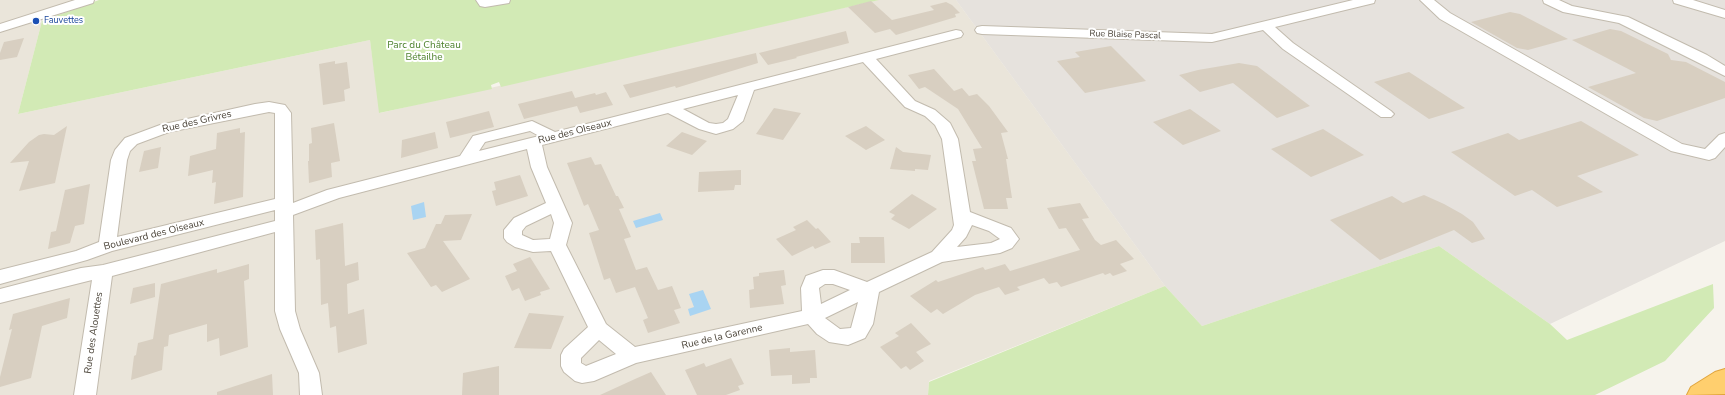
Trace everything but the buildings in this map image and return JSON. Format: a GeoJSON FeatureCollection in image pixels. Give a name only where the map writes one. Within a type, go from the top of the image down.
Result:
{"type":"FeatureCollection","features":[{"type":"Feature","properties":{"kind":"highway"},"geometry":{"type":"LineString","coordinates":[[1701,395],[1725,380]]}},
{"type":"Feature","properties":{"kind":"street"},"geometry":{"type":"LineString","coordinates":[[0,28],[88,0]]}},
{"type":"Feature","properties":{"kind":"street"},"geometry":{"type":"LineString","coordinates":[[482,0],[485,3],[504,0]]}},
{"type":"Feature","properties":{"kind":"street","name":"Rue Blaise Pascal"},"geometry":{"type":"LineString","coordinates":[[982,30],[1212,38],[1369,0]]}},
{"type":"Feature","properties":{"kind":"street"},"geometry":{"type":"LineString","coordinates":[[1426,0],[1445,16],[1676,148],[1709,156],[1725,138]]}},
{"type":"Feature","properties":{"kind":"street"},"geometry":{"type":"LineString","coordinates":[[1549,0],[1568,9],[1623,20],[1702,58],[1725,72]]}},
{"type":"Feature","properties":{"kind":"street"},"geometry":{"type":"LineString","coordinates":[[1679,0],[1725,14]]}},
{"type":"Feature","properties":{"kind":"street"},"geometry":{"type":"LineString","coordinates":[[1700,0],[1725,7]]}},
{"type":"Feature","properties":{"kind":"street"},"geometry":{"type":"LineString","coordinates":[[1266,25],[1288,46],[1386,114]]}},
{"type":"Feature","properties":{"kind":"street","name":"Rue des OIseaux"},"geometry":{"type":"LineString","coordinates":[[285,212],[333,194],[956,34]]}},
{"type":"Feature","properties":{"kind":"street","name":"Rue de la Garenne"},"geometry":{"type":"LineString","coordinates":[[867,58],[910,104],[930,113],[942,122],[950,138],[963,225],[960,233],[938,256]]}},
{"type":"Feature","properties":{"kind":"street"},"geometry":{"type":"LineString","coordinates":[[671,108],[704,126],[716,129],[728,126],[735,120],[748,88]]}},
{"type":"Feature","properties":{"kind":"street","name":"Rue des Grivres"},"geometry":{"type":"LineString","coordinates":[[107,246],[119,160],[123,150],[130,141],[165,128],[255,109],[269,107],[280,108],[283,113],[285,212]]}},
{"type":"Feature","properties":{"kind":"street"},"geometry":{"type":"LineString","coordinates":[[466,160],[480,139],[532,126],[552,137]]}},
{"type":"Feature","properties":{"kind":"street"},"geometry":{"type":"LineString","coordinates":[[534,142],[539,168],[563,223],[557,245],[599,329],[632,356]]}},
{"type":"Feature","properties":{"kind":"street"},"geometry":{"type":"LineString","coordinates":[[555,205],[520,222],[513,230],[513,238],[522,243],[533,246],[557,245]]}},
{"type":"Feature","properties":{"kind":"street"},"geometry":{"type":"LineString","coordinates":[[285,212],[285,311],[290,329],[309,373],[311,395]]}},
{"type":"Feature","properties":{"kind":"street","name":"Boulevard des Oiseaux"},"geometry":{"type":"LineString","coordinates":[[0,277],[81,256],[107,246],[285,212]]}},
{"type":"Feature","properties":{"kind":"street","name":"Boulevard des Oiseaux"},"geometry":{"type":"LineString","coordinates":[[0,296],[81,275],[103,272],[285,212]]}},
{"type":"Feature","properties":{"kind":"street","name":"Rue de la Garenne"},"geometry":{"type":"LineString","coordinates":[[599,329],[571,355],[571,366],[582,375],[594,373],[632,356],[812,316],[870,290],[938,256],[994,249],[1006,244],[1010,239],[1005,232],[996,227],[962,216]]}},
{"type":"Feature","properties":{"kind":"street","name":"Rue des Alouettes"},"geometry":{"type":"LineString","coordinates":[[85,395],[103,272]]}},
{"type":"Feature","properties":{"kind":"street"},"geometry":{"type":"LineString","coordinates":[[823,277],[834,277],[870,290],[864,324],[858,333],[848,337],[836,337],[824,329],[812,316],[810,288],[813,281],[823,277]]}},
{"type":"Feature","properties":{"kind":"shaded area"},"geometry":{"type":"Polygon","coordinates":[[[0,0],[95,0],[42,21],[18,114],[370,40],[380,113],[878,0],[956,0],[1165,286],[929,381],[928,395],[0,395],[0,0]]]}},
{"type":"Feature","properties":{"kind":"shaded area"},"geometry":{"type":"Polygon","coordinates":[[[956,0],[1725,0],[1725,241],[1550,324],[1439,246],[1202,326],[1165,286],[956,0]]]}},
{"type":"Feature","properties":{"kind":"green space","name":"Parc du Château Bétailhe"},"geometry":{"type":"Polygon","coordinates":[[[99,0],[879,0],[501,87],[499,82],[491,85],[492,89],[379,113],[370,40],[18,114],[42,21],[99,0]]]}},
{"type":"Feature","properties":{"kind":"green space"},"geometry":{"type":"Polygon","coordinates":[[[1439,246],[1550,324],[1567,340],[1713,284],[1714,308],[1665,361],[1595,395],[928,395],[929,382],[1165,286],[1202,326],[1439,246]]]}},
{"type":"Feature","properties":{"kind":"water"},"geometry":{"type":"Polygon","coordinates":[[[424,202],[426,217],[413,220],[411,206],[424,202]]]}},
{"type":"Feature","properties":{"kind":"water"},"geometry":{"type":"Polygon","coordinates":[[[660,213],[663,220],[636,228],[633,221],[660,213]]]}},
{"type":"Feature","properties":{"kind":"water"},"geometry":{"type":"Polygon","coordinates":[[[703,290],[711,309],[690,316],[688,309],[694,307],[689,294],[703,290]]]}},
{"type":"Feature","properties":{"kind":"place","name":"Fauvettes"},"geometry":{"type":"Point","coordinates":[36,21]}}]}
